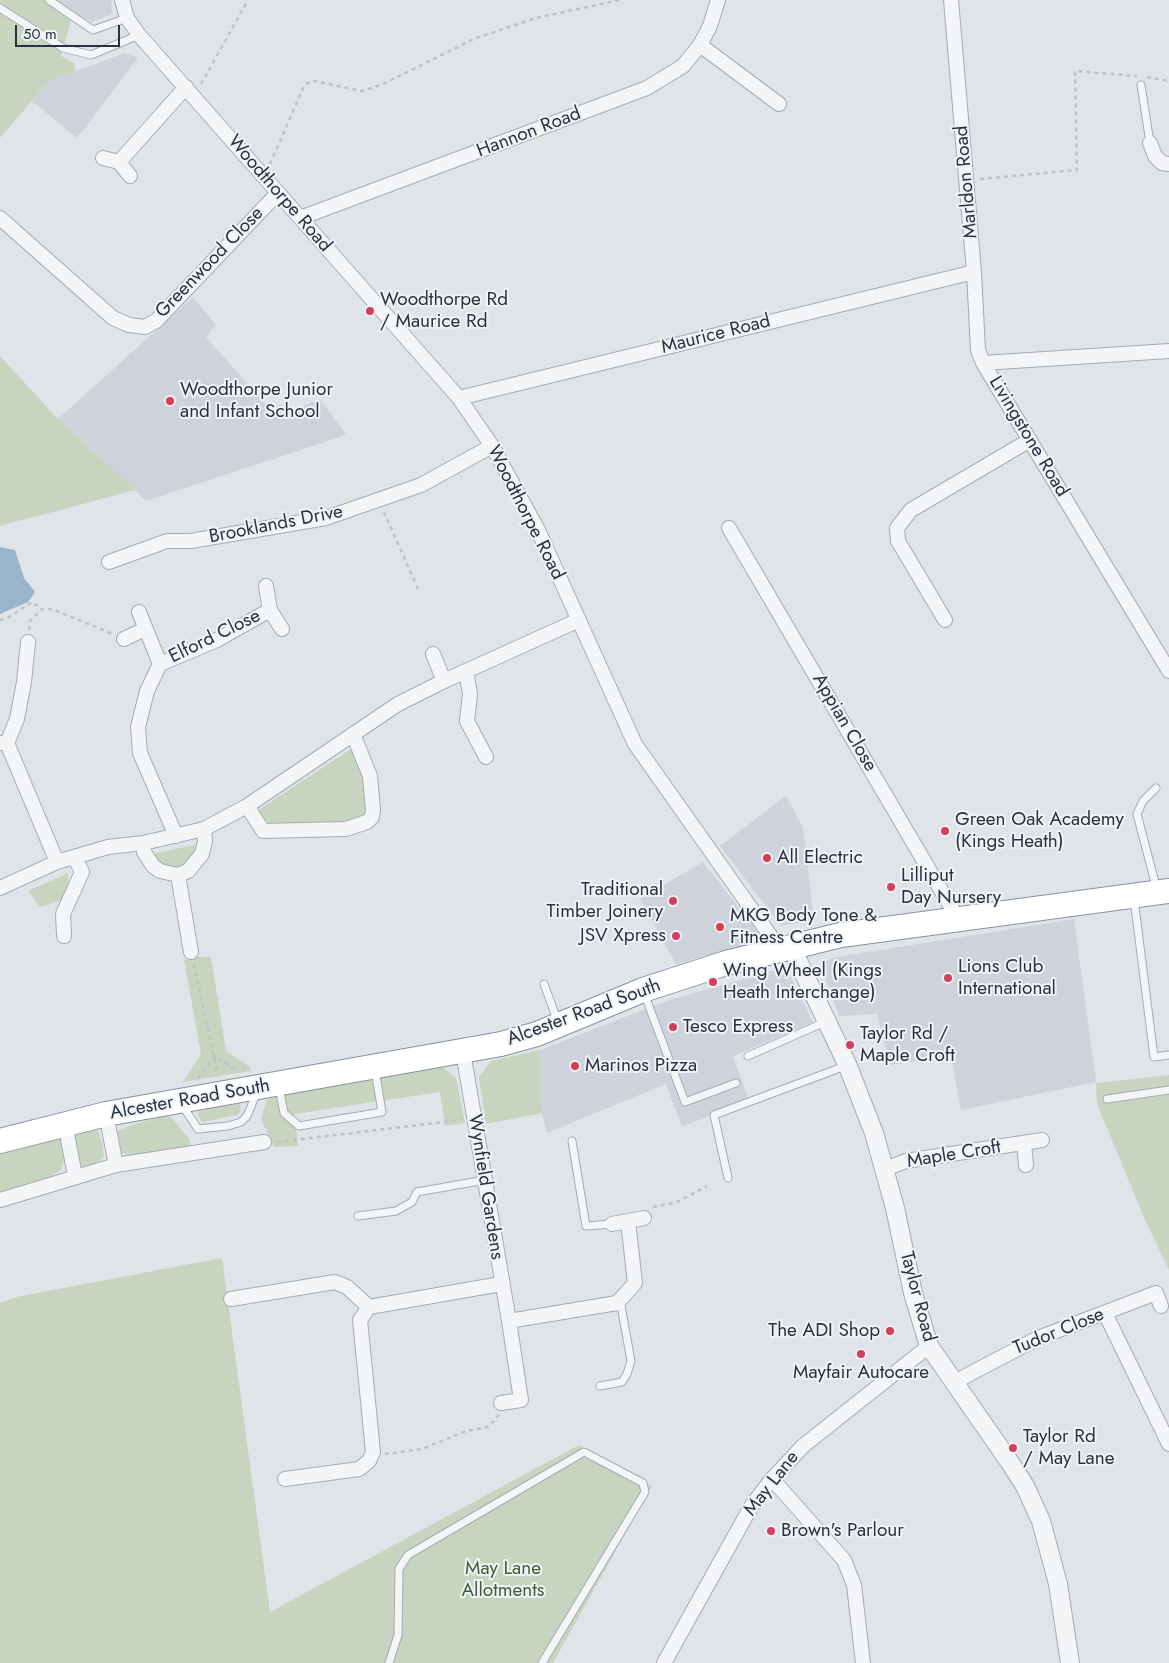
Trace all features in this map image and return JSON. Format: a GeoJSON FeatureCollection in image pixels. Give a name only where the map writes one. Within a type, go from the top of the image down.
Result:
{"type":"FeatureCollection","features":[{"type":"Feature","properties":{"kind":"highway","name":"Alcester Road South"},"geometry":{"type":"LineString","coordinates":[[0,1141],[106,1114],[463,1052],[536,1034],[644,990],[726,963],[785,947],[841,935],[1163,892]]}},
{"type":"Feature","properties":{"kind":"street","name":"Woodthorpe Road"},"geometry":{"type":"LineString","coordinates":[[122,0],[127,18],[139,35],[277,194],[459,398],[492,446],[537,528],[635,744],[785,947]]}},
{"type":"Feature","properties":{"kind":"street","name":"Hannon Road"},"geometry":{"type":"LineString","coordinates":[[300,218],[647,88],[683,66],[700,45],[710,26],[718,0]]}},
{"type":"Feature","properties":{"kind":"street","name":"Marldon Road"},"geometry":{"type":"LineString","coordinates":[[951,0],[974,272],[978,350],[983,363]]}},
{"type":"Feature","properties":{"kind":"street"},"geometry":{"type":"LineString","coordinates":[[700,45],[779,104]]}},
{"type":"Feature","properties":{"kind":"street"},"geometry":{"type":"LineString","coordinates":[[119,162],[190,92]]}},
{"type":"Feature","properties":{"kind":"street"},"geometry":{"type":"LineString","coordinates":[[1150,143],[1155,156],[1162,163],[1169,164]]}},
{"type":"Feature","properties":{"kind":"street"},"geometry":{"type":"LineString","coordinates":[[103,158],[119,162],[130,176]]}},
{"type":"Feature","properties":{"kind":"street","name":"Greenwood Close"},"geometry":{"type":"LineString","coordinates":[[0,218],[113,318],[128,325],[145,327],[156,321],[277,194]]}},
{"type":"Feature","properties":{"kind":"street","name":"Maurice Road"},"geometry":{"type":"LineString","coordinates":[[459,398],[974,272]]}},
{"type":"Feature","properties":{"kind":"street","name":"Livingstone Road"},"geometry":{"type":"LineString","coordinates":[[1169,351],[983,363],[1169,671]]}},
{"type":"Feature","properties":{"kind":"street"},"geometry":{"type":"LineString","coordinates":[[945,620],[898,541],[896,528],[911,510],[1030,440]]}},
{"type":"Feature","properties":{"kind":"street","name":"Brooklands Drive"},"geometry":{"type":"LineString","coordinates":[[108,562],[167,542],[191,541],[326,518],[421,485],[492,446]]}},
{"type":"Feature","properties":{"kind":"street","name":"Appian Close"},"geometry":{"type":"LineString","coordinates":[[729,528],[958,919]]}},
{"type":"Feature","properties":{"kind":"street","name":"Elford Close"},"geometry":{"type":"LineString","coordinates":[[266,586],[270,610],[282,629]]}},
{"type":"Feature","properties":{"kind":"street","name":"Elford Close"},"geometry":{"type":"LineString","coordinates":[[176,836],[140,752],[138,727],[147,691],[160,664],[217,640],[270,610]]}},
{"type":"Feature","properties":{"kind":"street","name":"Elford Close"},"geometry":{"type":"LineString","coordinates":[[139,612],[160,664]]}},
{"type":"Feature","properties":{"kind":"street"},"geometry":{"type":"LineString","coordinates":[[0,888],[56,862],[108,847],[142,843],[204,829],[247,806],[398,704],[466,670],[579,620]]}},
{"type":"Feature","properties":{"kind":"street"},"geometry":{"type":"LineString","coordinates":[[124,639],[145,630]]}},
{"type":"Feature","properties":{"kind":"street"},"geometry":{"type":"LineString","coordinates":[[28,642],[19,710],[4,743],[56,862]]}},
{"type":"Feature","properties":{"kind":"street"},"geometry":{"type":"LineString","coordinates":[[433,654],[444,681]]}},
{"type":"Feature","properties":{"kind":"street"},"geometry":{"type":"LineString","coordinates":[[466,670],[470,694],[467,721],[486,757]]}},
{"type":"Feature","properties":{"kind":"street"},"geometry":{"type":"LineString","coordinates":[[247,806],[263,831],[346,828],[367,822],[374,810],[370,776],[353,734]]}},
{"type":"Feature","properties":{"kind":"street"},"geometry":{"type":"LineString","coordinates":[[142,843],[144,852],[153,866],[160,871],[178,875],[188,871],[202,854],[205,841],[204,829]]}},
{"type":"Feature","properties":{"kind":"street"},"geometry":{"type":"LineString","coordinates":[[64,936],[63,914],[82,872],[75,858]]}},
{"type":"Feature","properties":{"kind":"street"},"geometry":{"type":"LineString","coordinates":[[178,875],[191,952]]}},
{"type":"Feature","properties":{"kind":"street","name":"Taylor Road"},"geometry":{"type":"LineString","coordinates":[[785,947],[827,1021],[848,1065],[874,1133],[885,1169],[913,1294],[929,1346],[1009,1461],[1025,1486],[1041,1521],[1058,1584],[1070,1663]]}},
{"type":"Feature","properties":{"kind":"street","name":"Wynfield Gardens"},"geometry":{"type":"LineString","coordinates":[[463,1052],[521,1400],[501,1403]]}},
{"type":"Feature","properties":{"kind":"street"},"geometry":{"type":"LineString","coordinates":[[106,1114],[116,1165]]}},
{"type":"Feature","properties":{"kind":"street"},"geometry":{"type":"LineString","coordinates":[[65,1123],[76,1176]]}},
{"type":"Feature","properties":{"kind":"street","name":"Maple Croft"},"geometry":{"type":"LineString","coordinates":[[885,1169],[906,1162],[1042,1140]]}},
{"type":"Feature","properties":{"kind":"street"},"geometry":{"type":"LineString","coordinates":[[0,1200],[116,1165],[264,1142]]}},
{"type":"Feature","properties":{"kind":"street","name":"Maple Croft"},"geometry":{"type":"LineString","coordinates":[[1024,1143],[1026,1166]]}},
{"type":"Feature","properties":{"kind":"street"},"geometry":{"type":"LineString","coordinates":[[612,1224],[644,1218]]}},
{"type":"Feature","properties":{"kind":"street"},"geometry":{"type":"LineString","coordinates":[[509,1321],[617,1303],[635,1282],[628,1221]]}},
{"type":"Feature","properties":{"kind":"street"},"geometry":{"type":"LineString","coordinates":[[231,1299],[335,1282],[347,1287],[369,1307]]}},
{"type":"Feature","properties":{"kind":"street"},"geometry":{"type":"LineString","coordinates":[[285,1479],[359,1469],[369,1461],[373,1452],[360,1320],[369,1307],[501,1284]]}},
{"type":"Feature","properties":{"kind":"street","name":"Tudor Close"},"geometry":{"type":"LineString","coordinates":[[956,1387],[962,1378],[1013,1350],[1105,1313],[1156,1293],[1161,1306]]}},
{"type":"Feature","properties":{"kind":"street"},"geometry":{"type":"LineString","coordinates":[[1105,1313],[1169,1444]]}},
{"type":"Feature","properties":{"kind":"street","name":"May Lane"},"geometry":{"type":"LineString","coordinates":[[664,1663],[752,1505],[772,1479],[803,1446],[929,1346]]}},
{"type":"Feature","properties":{"kind":"street"},"geometry":{"type":"LineString","coordinates":[[772,1479],[844,1560],[854,1585],[864,1663]]}},
{"type":"Feature","properties":{"kind":"lane"},"geometry":{"type":"LineString","coordinates":[[49,0],[93,30],[127,18]]}},
{"type":"Feature","properties":{"kind":"lane"},"geometry":{"type":"LineString","coordinates":[[0,8],[63,48],[91,55],[139,35]]}},
{"type":"Feature","properties":{"kind":"lane"},"geometry":{"type":"LineString","coordinates":[[1141,85],[1150,143]]}},
{"type":"Feature","properties":{"kind":"lane"},"geometry":{"type":"LineString","coordinates":[[1156,788],[1143,801],[1137,814],[1163,892]]}},
{"type":"Feature","properties":{"kind":"lane"},"geometry":{"type":"LineString","coordinates":[[1133,896],[1154,1057],[1169,1055]]}},
{"type":"Feature","properties":{"kind":"lane"},"geometry":{"type":"LineString","coordinates":[[544,984],[559,1025]]}},
{"type":"Feature","properties":{"kind":"lane"},"geometry":{"type":"LineString","coordinates":[[644,990],[684,1102],[736,1083]]}},
{"type":"Feature","properties":{"kind":"lane"},"geometry":{"type":"LineString","coordinates":[[748,1056],[827,1021]]}},
{"type":"Feature","properties":{"kind":"lane"},"geometry":{"type":"LineString","coordinates":[[728,1178],[714,1115],[848,1065]]}},
{"type":"Feature","properties":{"kind":"lane"},"geometry":{"type":"LineString","coordinates":[[181,1101],[184,1110],[198,1128],[228,1126],[241,1122],[247,1116],[268,1085],[284,1112],[299,1126],[336,1120],[382,1112],[375,1068]]}},
{"type":"Feature","properties":{"kind":"lane"},"geometry":{"type":"LineString","coordinates":[[1107,1099],[1169,1090]]}},
{"type":"Feature","properties":{"kind":"lane"},"geometry":{"type":"LineString","coordinates":[[572,1141],[586,1226],[612,1224]]}},
{"type":"Feature","properties":{"kind":"lane"},"geometry":{"type":"LineString","coordinates":[[358,1216],[396,1211],[412,1202],[418,1192],[485,1180]]}},
{"type":"Feature","properties":{"kind":"lane"},"geometry":{"type":"LineString","coordinates":[[600,1386],[622,1382],[627,1374],[630,1361],[620,1300]]}},
{"type":"Feature","properties":{"kind":"lane"},"geometry":{"type":"LineString","coordinates":[[389,1663],[398,1635],[399,1569],[408,1555],[584,1452],[643,1483],[645,1492],[542,1663]]}},
{"type":"Feature","properties":{"kind":"path"},"geometry":{"type":"LineString","coordinates":[[190,92],[248,0]]}},
{"type":"Feature","properties":{"kind":"path"},"geometry":{"type":"LineString","coordinates":[[264,178],[305,84],[314,82],[362,91],[381,85],[476,38],[536,18],[620,0]]}},
{"type":"Feature","properties":{"kind":"path"},"geometry":{"type":"LineString","coordinates":[[966,181],[1077,170],[1074,71],[1169,81]]}},
{"type":"Feature","properties":{"kind":"path"},"geometry":{"type":"LineString","coordinates":[[379,501],[419,591]]}},
{"type":"Feature","properties":{"kind":"path"},"geometry":{"type":"LineString","coordinates":[[0,620],[9,617],[32,602],[42,609],[52,609],[104,630]]}},
{"type":"Feature","properties":{"kind":"path"},"geometry":{"type":"LineString","coordinates":[[28,642],[30,621],[42,609]]}},
{"type":"Feature","properties":{"kind":"path"},"geometry":{"type":"LineString","coordinates":[[191,952],[215,1056],[220,1094]]}},
{"type":"Feature","properties":{"kind":"path"},"geometry":{"type":"LineString","coordinates":[[264,1142],[288,1142],[475,1118]]}},
{"type":"Feature","properties":{"kind":"path"},"geometry":{"type":"LineString","coordinates":[[644,1218],[650,1208],[677,1202],[707,1186]]}},
{"type":"Feature","properties":{"kind":"path"},"geometry":{"type":"LineString","coordinates":[[373,1452],[390,1455],[422,1449],[466,1431],[488,1427],[499,1417],[501,1403]]}},
{"type":"Feature","properties":{"kind":"shaded area"},"geometry":{"type":"Polygon","coordinates":[[[60,0],[111,0],[112,14],[92,22],[73,13],[60,0]]]}},
{"type":"Feature","properties":{"kind":"shaded area"},"geometry":{"type":"Polygon","coordinates":[[[125,53],[138,58],[77,138],[32,101],[49,81],[125,53]]]}},
{"type":"Feature","properties":{"kind":"shaded area","name":"Woodthorpe Junior and Infant School"},"geometry":{"type":"Polygon","coordinates":[[[193,297],[216,325],[206,337],[269,408],[281,404],[287,413],[320,399],[346,435],[146,501],[58,419],[193,297]]]}},
{"type":"Feature","properties":{"kind":"shaded area"},"geometry":{"type":"Polygon","coordinates":[[[786,796],[803,827],[814,920],[781,926],[720,846],[786,796]]]}},
{"type":"Feature","properties":{"kind":"shaded area"},"geometry":{"type":"Polygon","coordinates":[[[703,862],[758,932],[758,941],[676,964],[640,899],[703,862]]]}},
{"type":"Feature","properties":{"kind":"shaded area"},"geometry":{"type":"Polygon","coordinates":[[[1074,919],[1096,1082],[961,1110],[951,1056],[890,1065],[877,1014],[839,1016],[822,968],[824,962],[837,957],[1074,919]]]}},
{"type":"Feature","properties":{"kind":"shaded area"},"geometry":{"type":"Polygon","coordinates":[[[786,967],[813,1022],[733,1056],[749,1100],[682,1127],[666,1084],[547,1133],[542,1113],[540,1050],[669,1000],[786,967]]]}},
{"type":"Feature","properties":{"kind":"green space"},"geometry":{"type":"Polygon","coordinates":[[[0,0],[60,0],[73,13],[61,56],[74,63],[76,71],[49,81],[0,138],[0,0]]]}},
{"type":"Feature","properties":{"kind":"green space"},"geometry":{"type":"Polygon","coordinates":[[[0,356],[58,419],[135,490],[0,526],[0,356]]]}},
{"type":"Feature","properties":{"kind":"green space"},"geometry":{"type":"Polygon","coordinates":[[[351,749],[364,781],[368,810],[363,816],[344,822],[273,825],[262,818],[257,811],[351,749]]]}},
{"type":"Feature","properties":{"kind":"green space"},"geometry":{"type":"Polygon","coordinates":[[[199,844],[194,861],[184,869],[162,869],[151,856],[157,853],[199,844]]]}},
{"type":"Feature","properties":{"kind":"green space"},"geometry":{"type":"Polygon","coordinates":[[[68,873],[69,884],[62,900],[40,907],[28,891],[68,873]]]}},
{"type":"Feature","properties":{"kind":"green space"},"geometry":{"type":"Polygon","coordinates":[[[211,957],[226,1051],[250,1067],[251,1071],[183,1082],[201,1054],[184,960],[211,957]]]}},
{"type":"Feature","properties":{"kind":"green space"},"geometry":{"type":"Polygon","coordinates":[[[540,1050],[542,1113],[486,1124],[479,1077],[491,1061],[540,1050]]]}},
{"type":"Feature","properties":{"kind":"green space"},"geometry":{"type":"Polygon","coordinates":[[[439,1064],[456,1078],[465,1123],[445,1126],[440,1092],[294,1114],[298,1146],[274,1147],[261,1119],[267,1100],[282,1093],[439,1064]]]}},
{"type":"Feature","properties":{"kind":"green space"},"geometry":{"type":"Polygon","coordinates":[[[1169,1075],[1169,1270],[1145,1220],[1097,1104],[1096,1083],[1169,1075]]]}},
{"type":"Feature","properties":{"kind":"green space"},"geometry":{"type":"Polygon","coordinates":[[[239,1102],[241,1108],[238,1115],[202,1122],[198,1116],[199,1111],[239,1102]]]}},
{"type":"Feature","properties":{"kind":"green space"},"geometry":{"type":"Polygon","coordinates":[[[165,1116],[171,1117],[189,1139],[191,1146],[137,1157],[120,1152],[115,1142],[117,1131],[165,1116]]]}},
{"type":"Feature","properties":{"kind":"green space"},"geometry":{"type":"Polygon","coordinates":[[[82,1126],[97,1129],[102,1142],[104,1157],[96,1164],[85,1167],[79,1164],[73,1131],[82,1126]]]}},
{"type":"Feature","properties":{"kind":"green space"},"geometry":{"type":"Polygon","coordinates":[[[47,1137],[60,1139],[65,1150],[62,1169],[46,1180],[0,1193],[0,1153],[47,1137]]]}},
{"type":"Feature","properties":{"kind":"green space","name":"May Lane Allotments"},"geometry":{"type":"Polygon","coordinates":[[[222,1258],[270,1612],[579,1445],[652,1486],[553,1663],[0,1663],[0,1303],[16,1297],[222,1258]]]}},
{"type":"Feature","properties":{"kind":"water"},"geometry":{"type":"Polygon","coordinates":[[[0,547],[15,550],[24,578],[35,592],[28,602],[0,614],[0,547]]]}},
{"type":"Feature","properties":{"kind":"place","name":"Woodthorpe Rd / Maurice Rd"},"geometry":{"type":"Point","coordinates":[370,311]}},
{"type":"Feature","properties":{"kind":"place","name":"Woodthorpe Junior and Infant School"},"geometry":{"type":"Point","coordinates":[170,401]}},
{"type":"Feature","properties":{"kind":"place","name":"Green Oak Academy (Kings Heath)"},"geometry":{"type":"Point","coordinates":[945,831]}},
{"type":"Feature","properties":{"kind":"place","name":"All Electric"},"geometry":{"type":"Point","coordinates":[767,858]}},
{"type":"Feature","properties":{"kind":"place","name":"Lilliput Day Nursery"},"geometry":{"type":"Point","coordinates":[891,887]}},
{"type":"Feature","properties":{"kind":"place","name":"Traditional Timber Joinery"},"geometry":{"type":"Point","coordinates":[673,901]}},
{"type":"Feature","properties":{"kind":"place","name":"MKG Body Tone & Fitness Centre"},"geometry":{"type":"Point","coordinates":[720,927]}},
{"type":"Feature","properties":{"kind":"place","name":"JSV Xpress"},"geometry":{"type":"Point","coordinates":[676,936]}},
{"type":"Feature","properties":{"kind":"place","name":"Lions Club International"},"geometry":{"type":"Point","coordinates":[948,978]}},
{"type":"Feature","properties":{"kind":"place","name":"Wing Wheel (Kings Heath Interchange)"},"geometry":{"type":"Point","coordinates":[713,982]}},
{"type":"Feature","properties":{"kind":"place","name":"Tesco Express"},"geometry":{"type":"Point","coordinates":[673,1027]}},
{"type":"Feature","properties":{"kind":"place","name":"Taylor Rd / Maple Croft"},"geometry":{"type":"Point","coordinates":[850,1045]}},
{"type":"Feature","properties":{"kind":"place","name":"Marinos Pizza"},"geometry":{"type":"Point","coordinates":[575,1066]}},
{"type":"Feature","properties":{"kind":"place","name":"The ADI Shop"},"geometry":{"type":"Point","coordinates":[890,1331]}},
{"type":"Feature","properties":{"kind":"place","name":"Mayfair Autocare"},"geometry":{"type":"Point","coordinates":[861,1354]}},
{"type":"Feature","properties":{"kind":"place","name":"Taylor Rd / May Lane"},"geometry":{"type":"Point","coordinates":[1013,1448]}},
{"type":"Feature","properties":{"kind":"place","name":"Brown's Parlour"},"geometry":{"type":"Point","coordinates":[771,1531]}}]}
